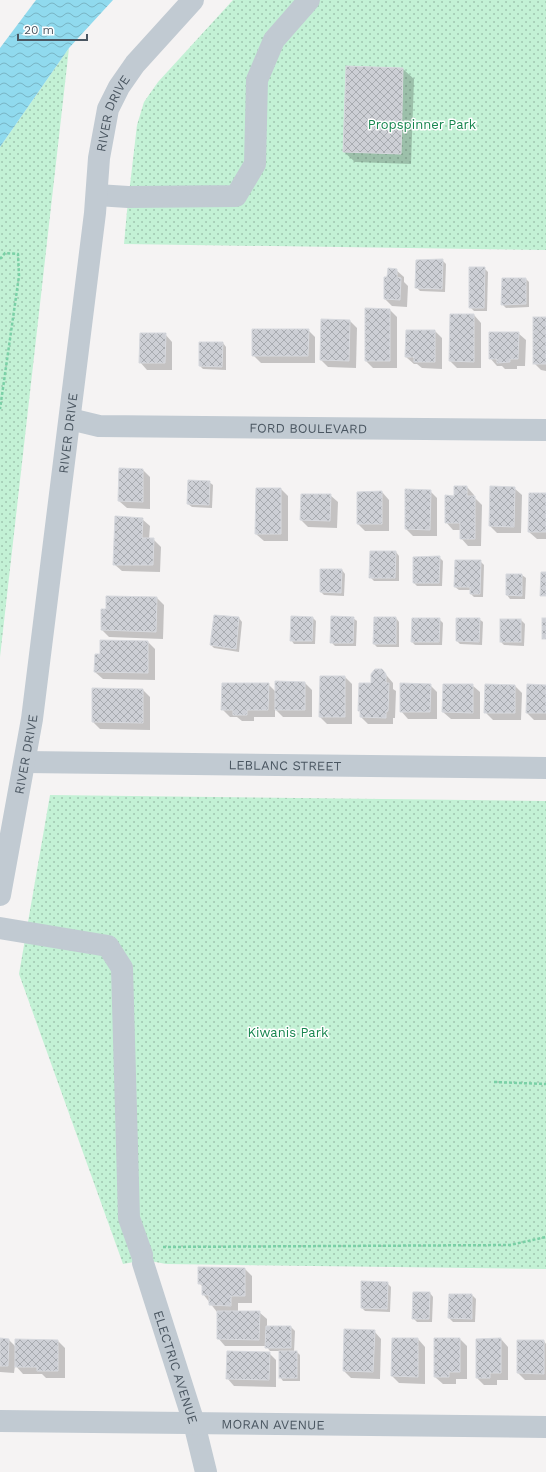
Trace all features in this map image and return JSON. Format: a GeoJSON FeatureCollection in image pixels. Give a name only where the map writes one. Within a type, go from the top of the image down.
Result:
{"type":"FeatureCollection","features":[{"type":"Feature","properties":{"kind":"street","name":"RIVER DRIVE"},"geometry":{"type":"LineString","coordinates":[[0,895],[32,719],[97,195],[99,158],[108,109],[135,64],[193,0]]}},
{"type":"Feature","properties":{"kind":"street"},"geometry":{"type":"LineString","coordinates":[[97,195],[128,197],[236,196],[255,164],[256,80],[274,40],[310,0]]}},
{"type":"Feature","properties":{"kind":"street","name":"FORD BOULEVARD"},"geometry":{"type":"LineString","coordinates":[[70,419],[99,426],[546,430]]}},
{"type":"Feature","properties":{"kind":"street","name":"LEBLANC STREET"},"geometry":{"type":"LineString","coordinates":[[25,762],[546,768]]}},
{"type":"Feature","properties":{"kind":"street","name":"ELECTRIC AVENUE"},"geometry":{"type":"LineString","coordinates":[[0,928],[108,946],[122,968],[130,1218],[194,1422],[206,1472]]}},
{"type":"Feature","properties":{"kind":"street","name":"MORAN AVENUE"},"geometry":{"type":"LineString","coordinates":[[0,1420],[546,1427]]}},
{"type":"Feature","properties":{"kind":"path"},"geometry":{"type":"LineString","coordinates":[[0,259],[5,253],[18,254],[19,276],[0,409]]}},
{"type":"Feature","properties":{"kind":"path"},"geometry":{"type":"LineString","coordinates":[[494,1082],[546,1084]]}},
{"type":"Feature","properties":{"kind":"path"},"geometry":{"type":"LineString","coordinates":[[142,1255],[510,1245],[546,1237]]}},
{"type":"Feature","properties":{"kind":"green space","name":"Propspinner Park"},"geometry":{"type":"Polygon","coordinates":[[[233,0],[546,0],[546,250],[124,244],[137,125],[144,102],[158,82],[233,0]]]}},
{"type":"Feature","properties":{"kind":"green space"},"geometry":{"type":"Polygon","coordinates":[[[69,48],[0,657],[0,147],[69,48]]]}},
{"type":"Feature","properties":{"kind":"green space","name":"Kiwanis Park"},"geometry":{"type":"Polygon","coordinates":[[[50,795],[546,801],[546,1269],[166,1264],[145,1260],[123,1264],[19,974],[50,795]]]}},
{"type":"Feature","properties":{"kind":"water"},"geometry":{"type":"Polygon","coordinates":[[[36,0],[113,0],[69,48],[0,147],[0,48],[36,0]]]}},
{"type":"Feature","properties":{"kind":"building"},"geometry":{"type":"Polygon","coordinates":[[[346,66],[403,68],[401,154],[343,152],[346,66]]]}},
{"type":"Feature","properties":{"kind":"building"},"geometry":{"type":"Polygon","coordinates":[[[443,259],[442,289],[415,288],[416,260],[443,259]]]}},
{"type":"Feature","properties":{"kind":"building"},"geometry":{"type":"Polygon","coordinates":[[[469,267],[485,267],[484,308],[469,308],[469,267]]]}},
{"type":"Feature","properties":{"kind":"building"},"geometry":{"type":"Polygon","coordinates":[[[388,268],[397,269],[397,277],[401,278],[400,300],[384,299],[384,277],[387,277],[388,268]]]}},
{"type":"Feature","properties":{"kind":"building"},"geometry":{"type":"Polygon","coordinates":[[[502,278],[526,278],[526,304],[501,305],[502,278]]]}},
{"type":"Feature","properties":{"kind":"building"},"geometry":{"type":"Polygon","coordinates":[[[365,308],[390,309],[390,361],[365,361],[365,308]]]}},
{"type":"Feature","properties":{"kind":"building"},"geometry":{"type":"Polygon","coordinates":[[[450,314],[474,314],[474,362],[449,361],[450,314]]]}},
{"type":"Feature","properties":{"kind":"building"},"geometry":{"type":"Polygon","coordinates":[[[533,317],[546,317],[546,364],[533,364],[533,317]]]}},
{"type":"Feature","properties":{"kind":"building"},"geometry":{"type":"Polygon","coordinates":[[[321,319],[350,320],[349,361],[320,360],[321,319]]]}},
{"type":"Feature","properties":{"kind":"building"},"geometry":{"type":"Polygon","coordinates":[[[252,329],[309,329],[308,356],[252,356],[252,329]]]}},
{"type":"Feature","properties":{"kind":"building"},"geometry":{"type":"Polygon","coordinates":[[[406,330],[435,330],[435,362],[414,362],[414,357],[405,357],[406,330]]]}},
{"type":"Feature","properties":{"kind":"building"},"geometry":{"type":"Polygon","coordinates":[[[489,332],[519,332],[518,359],[510,359],[510,362],[497,363],[497,359],[489,359],[489,332]]]}},
{"type":"Feature","properties":{"kind":"building"},"geometry":{"type":"Polygon","coordinates":[[[140,333],[166,333],[165,363],[139,363],[140,333]]]}},
{"type":"Feature","properties":{"kind":"building"},"geometry":{"type":"Polygon","coordinates":[[[199,342],[223,342],[222,367],[199,366],[199,342]]]}},
{"type":"Feature","properties":{"kind":"building"},"geometry":{"type":"Polygon","coordinates":[[[119,468],[143,469],[143,502],[118,501],[119,468]]]}},
{"type":"Feature","properties":{"kind":"building"},"geometry":{"type":"Polygon","coordinates":[[[188,480],[210,481],[209,505],[187,504],[188,480]]]}},
{"type":"Feature","properties":{"kind":"building"},"geometry":{"type":"Polygon","coordinates":[[[454,486],[467,486],[467,496],[475,496],[475,539],[460,539],[460,523],[445,523],[445,495],[454,496],[454,486]]]}},
{"type":"Feature","properties":{"kind":"building"},"geometry":{"type":"Polygon","coordinates":[[[490,486],[515,487],[514,527],[489,526],[490,486]]]}},
{"type":"Feature","properties":{"kind":"building"},"geometry":{"type":"Polygon","coordinates":[[[256,488],[281,488],[281,534],[255,534],[256,488]]]}},
{"type":"Feature","properties":{"kind":"building"},"geometry":{"type":"Polygon","coordinates":[[[405,489],[431,490],[430,530],[405,529],[405,489]]]}},
{"type":"Feature","properties":{"kind":"building"},"geometry":{"type":"Polygon","coordinates":[[[382,491],[382,524],[357,524],[357,492],[382,491]]]}},
{"type":"Feature","properties":{"kind":"building"},"geometry":{"type":"Polygon","coordinates":[[[529,493],[546,493],[546,532],[528,532],[529,493]]]}},
{"type":"Feature","properties":{"kind":"building"},"geometry":{"type":"Polygon","coordinates":[[[301,494],[331,494],[330,521],[300,520],[301,494]]]}},
{"type":"Feature","properties":{"kind":"building"},"geometry":{"type":"Polygon","coordinates":[[[115,516],[143,518],[142,538],[154,538],[153,565],[113,565],[115,516]]]}},
{"type":"Feature","properties":{"kind":"building"},"geometry":{"type":"Polygon","coordinates":[[[370,551],[396,551],[395,578],[369,578],[370,551]]]}},
{"type":"Feature","properties":{"kind":"building"},"geometry":{"type":"Polygon","coordinates":[[[440,556],[439,583],[413,583],[413,557],[440,556]]]}},
{"type":"Feature","properties":{"kind":"building"},"geometry":{"type":"Polygon","coordinates":[[[455,560],[481,560],[480,594],[470,594],[470,587],[454,587],[455,560]]]}},
{"type":"Feature","properties":{"kind":"building"},"geometry":{"type":"Polygon","coordinates":[[[320,569],[342,569],[341,593],[320,592],[320,569]]]}},
{"type":"Feature","properties":{"kind":"building"},"geometry":{"type":"Polygon","coordinates":[[[541,572],[546,572],[546,596],[540,596],[541,572]]]}},
{"type":"Feature","properties":{"kind":"building"},"geometry":{"type":"Polygon","coordinates":[[[506,574],[522,574],[522,596],[506,595],[506,574]]]}},
{"type":"Feature","properties":{"kind":"building"},"geometry":{"type":"Polygon","coordinates":[[[106,596],[157,597],[156,632],[101,630],[101,609],[106,609],[106,596]]]}},
{"type":"Feature","properties":{"kind":"building"},"geometry":{"type":"Polygon","coordinates":[[[214,615],[239,617],[236,649],[210,645],[214,615]]]}},
{"type":"Feature","properties":{"kind":"building"},"geometry":{"type":"Polygon","coordinates":[[[291,616],[313,617],[312,641],[290,641],[291,616]]]}},
{"type":"Feature","properties":{"kind":"building"},"geometry":{"type":"Polygon","coordinates":[[[331,616],[354,617],[353,643],[330,643],[331,616]]]}},
{"type":"Feature","properties":{"kind":"building"},"geometry":{"type":"Polygon","coordinates":[[[374,617],[396,617],[396,644],[373,644],[374,617]]]}},
{"type":"Feature","properties":{"kind":"building"},"geometry":{"type":"Polygon","coordinates":[[[412,618],[440,618],[439,642],[411,642],[412,618]]]}},
{"type":"Feature","properties":{"kind":"building"},"geometry":{"type":"Polygon","coordinates":[[[456,618],[480,618],[479,642],[456,641],[456,618]]]}},
{"type":"Feature","properties":{"kind":"building"},"geometry":{"type":"Polygon","coordinates":[[[542,618],[546,618],[546,639],[542,639],[542,618]]]}},
{"type":"Feature","properties":{"kind":"building"},"geometry":{"type":"Polygon","coordinates":[[[500,619],[521,619],[521,642],[500,642],[500,619]]]}},
{"type":"Feature","properties":{"kind":"building"},"geometry":{"type":"Polygon","coordinates":[[[100,640],[148,641],[148,673],[94,672],[95,654],[100,654],[100,640]]]}},
{"type":"Feature","properties":{"kind":"building"},"geometry":{"type":"Polygon","coordinates":[[[375,669],[382,669],[386,674],[386,683],[389,683],[388,711],[386,712],[386,718],[360,717],[360,711],[358,711],[359,683],[371,683],[371,674],[375,669]]]}},
{"type":"Feature","properties":{"kind":"building"},"geometry":{"type":"Polygon","coordinates":[[[320,676],[345,676],[345,717],[319,717],[320,676]]]}},
{"type":"Feature","properties":{"kind":"building"},"geometry":{"type":"Polygon","coordinates":[[[275,681],[305,682],[305,710],[275,710],[275,681]]]}},
{"type":"Feature","properties":{"kind":"building"},"geometry":{"type":"Polygon","coordinates":[[[222,683],[269,683],[268,710],[247,710],[247,715],[233,715],[233,710],[221,710],[222,683]]]}},
{"type":"Feature","properties":{"kind":"building"},"geometry":{"type":"Polygon","coordinates":[[[400,683],[431,684],[430,712],[400,712],[400,683]]]}},
{"type":"Feature","properties":{"kind":"building"},"geometry":{"type":"Polygon","coordinates":[[[443,684],[473,684],[473,713],[442,712],[443,684]]]}},
{"type":"Feature","properties":{"kind":"building"},"geometry":{"type":"Polygon","coordinates":[[[485,684],[515,685],[515,713],[484,713],[485,684]]]}},
{"type":"Feature","properties":{"kind":"building"},"geometry":{"type":"Polygon","coordinates":[[[527,684],[546,685],[546,713],[526,713],[527,684]]]}},
{"type":"Feature","properties":{"kind":"building"},"geometry":{"type":"Polygon","coordinates":[[[92,688],[143,689],[143,723],[92,722],[92,688]]]}},
{"type":"Feature","properties":{"kind":"building"},"geometry":{"type":"Polygon","coordinates":[[[198,1267],[245,1268],[245,1296],[231,1296],[231,1306],[209,1305],[209,1295],[202,1295],[202,1284],[198,1284],[198,1267]]]}},
{"type":"Feature","properties":{"kind":"building"},"geometry":{"type":"Polygon","coordinates":[[[361,1281],[388,1282],[387,1309],[361,1308],[361,1281]]]}},
{"type":"Feature","properties":{"kind":"building"},"geometry":{"type":"Polygon","coordinates":[[[413,1292],[430,1292],[429,1319],[412,1319],[413,1292]]]}},
{"type":"Feature","properties":{"kind":"building"},"geometry":{"type":"Polygon","coordinates":[[[449,1294],[472,1294],[472,1319],[448,1318],[449,1294]]]}},
{"type":"Feature","properties":{"kind":"building"},"geometry":{"type":"Polygon","coordinates":[[[217,1311],[260,1311],[259,1340],[217,1339],[217,1311]]]}},
{"type":"Feature","properties":{"kind":"building"},"geometry":{"type":"Polygon","coordinates":[[[266,1326],[291,1326],[291,1348],[265,1348],[266,1326]]]}},
{"type":"Feature","properties":{"kind":"building"},"geometry":{"type":"Polygon","coordinates":[[[344,1329],[375,1330],[373,1372],[343,1371],[344,1329]]]}},
{"type":"Feature","properties":{"kind":"building"},"geometry":{"type":"Polygon","coordinates":[[[0,1338],[9,1339],[8,1366],[0,1366],[0,1338]]]}},
{"type":"Feature","properties":{"kind":"building"},"geometry":{"type":"Polygon","coordinates":[[[392,1338],[418,1338],[418,1377],[391,1376],[392,1338]]]}},
{"type":"Feature","properties":{"kind":"building"},"geometry":{"type":"Polygon","coordinates":[[[434,1338],[460,1338],[460,1372],[449,1372],[449,1377],[434,1377],[434,1338]]]}},
{"type":"Feature","properties":{"kind":"building"},"geometry":{"type":"Polygon","coordinates":[[[501,1338],[501,1373],[490,1373],[490,1378],[476,1378],[476,1339],[501,1338]]]}},
{"type":"Feature","properties":{"kind":"building"},"geometry":{"type":"Polygon","coordinates":[[[15,1339],[58,1340],[58,1371],[37,1371],[37,1367],[15,1367],[15,1339]]]}},
{"type":"Feature","properties":{"kind":"building"},"geometry":{"type":"Polygon","coordinates":[[[517,1340],[544,1340],[544,1374],[517,1373],[517,1340]]]}},
{"type":"Feature","properties":{"kind":"building"},"geometry":{"type":"Polygon","coordinates":[[[227,1351],[270,1352],[269,1380],[226,1379],[227,1351]]]}},
{"type":"Feature","properties":{"kind":"building"},"geometry":{"type":"Polygon","coordinates":[[[279,1351],[297,1351],[297,1378],[279,1378],[279,1351]]]}}]}
